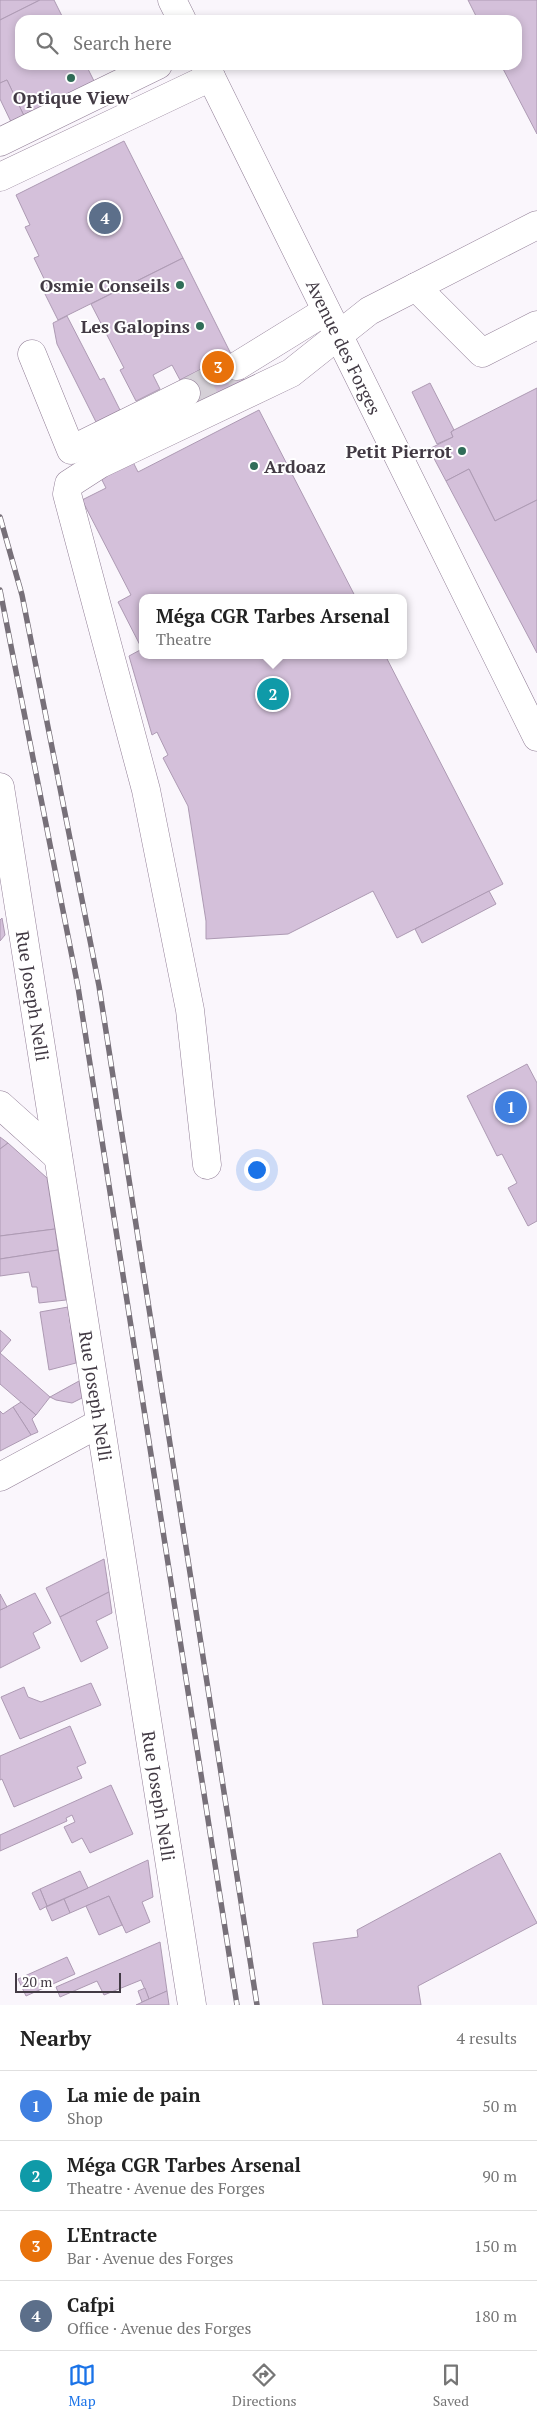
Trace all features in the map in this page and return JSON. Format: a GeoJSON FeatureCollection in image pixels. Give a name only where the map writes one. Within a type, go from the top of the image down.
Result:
{"type":"FeatureCollection","features":[{"type":"Feature","properties":{"kind":"street"},"geometry":{"type":"LineString","coordinates":[[172,0],[180,15]]}},
{"type":"Feature","properties":{"kind":"street"},"geometry":{"type":"LineString","coordinates":[[0,142],[148,70]]}},
{"type":"Feature","properties":{"kind":"street"},"geometry":{"type":"LineString","coordinates":[[0,177],[208,71]]}},
{"type":"Feature","properties":{"kind":"street","name":"Avenue des Forges"},"geometry":{"type":"LineString","coordinates":[[208,71],[537,738]]}},
{"type":"Feature","properties":{"kind":"street"},"geometry":{"type":"LineString","coordinates":[[207,1165],[190,1010],[146,790],[67,494],[69,484],[94,468],[291,373],[369,311],[537,225]]}},
{"type":"Feature","properties":{"kind":"street"},"geometry":{"type":"LineString","coordinates":[[416,287],[482,353],[537,325]]}},
{"type":"Feature","properties":{"kind":"street"},"geometry":{"type":"LineString","coordinates":[[237,366],[326,312]]}},
{"type":"Feature","properties":{"kind":"street"},"geometry":{"type":"LineString","coordinates":[[32,354],[71,450],[186,392]]}},
{"type":"Feature","properties":{"kind":"street","name":"Rue Joseph Nelli"},"geometry":{"type":"LineString","coordinates":[[0,787],[192,2005]]}},
{"type":"Feature","properties":{"kind":"street"},"geometry":{"type":"LineString","coordinates":[[0,1105],[58,1157]]}},
{"type":"Feature","properties":{"kind":"street"},"geometry":{"type":"LineString","coordinates":[[0,1477],[100,1423]]}},
{"type":"Feature","properties":{"kind":"building"},"geometry":{"type":"Polygon","coordinates":[[[0,0],[40,0],[0,20],[0,0]]]}},
{"type":"Feature","properties":{"kind":"building"},"geometry":{"type":"Polygon","coordinates":[[[40,0],[54,0],[62,15],[15,15],[15,70],[88,70],[97,87],[25,118],[7,80],[0,83],[0,20],[40,0]]]}},
{"type":"Feature","properties":{"kind":"building"},"geometry":{"type":"Polygon","coordinates":[[[468,0],[537,0],[537,134],[504,70],[522,70],[522,15],[476,15],[468,0]]]}},
{"type":"Feature","properties":{"kind":"building"},"geometry":{"type":"Polygon","coordinates":[[[7,80],[25,118],[12,124],[0,99],[0,83],[7,80]]]}},
{"type":"Feature","properties":{"kind":"building"},"geometry":{"type":"Polygon","coordinates":[[[124,141],[183,258],[58,320],[43,290],[48,287],[34,258],[39,256],[25,227],[30,225],[16,195],[124,141]]]}},
{"type":"Feature","properties":{"kind":"building"},"geometry":{"type":"Polygon","coordinates":[[[183,258],[231,354],[180,380],[172,365],[153,375],[160,389],[136,401],[120,370],[124,368],[91,304],[183,258]]]}},
{"type":"Feature","properties":{"kind":"building"},"geometry":{"type":"Polygon","coordinates":[[[67,316],[100,380],[104,378],[120,410],[96,422],[57,344],[53,323],[67,316]]]}},
{"type":"Feature","properties":{"kind":"building"},"geometry":{"type":"Polygon","coordinates":[[[231,354],[244,381],[194,408],[180,380],[231,354]]]}},
{"type":"Feature","properties":{"kind":"building"},"geometry":{"type":"Polygon","coordinates":[[[430,383],[454,430],[451,432],[453,437],[437,444],[412,392],[430,383]]]}},
{"type":"Feature","properties":{"kind":"building"},"geometry":{"type":"Polygon","coordinates":[[[537,388],[537,500],[495,521],[469,469],[446,481],[429,449],[453,437],[451,432],[454,430],[537,388]]]}},
{"type":"Feature","properties":{"kind":"building"},"geometry":{"type":"Polygon","coordinates":[[[259,410],[354,594],[139,594],[139,643],[118,602],[131,595],[82,500],[106,488],[101,478],[133,462],[138,472],[259,410]]]}},
{"type":"Feature","properties":{"kind":"building"},"geometry":{"type":"Polygon","coordinates":[[[469,469],[495,521],[537,500],[537,653],[446,481],[469,469]]]}},
{"type":"Feature","properties":{"kind":"building"},"geometry":{"type":"Polygon","coordinates":[[[139,651],[139,659],[387,659],[503,884],[397,938],[373,891],[288,934],[206,939],[206,921],[188,806],[163,758],[168,755],[157,732],[152,735],[129,656],[139,651]]]}},
{"type":"Feature","properties":{"kind":"building"},"geometry":{"type":"Polygon","coordinates":[[[489,891],[496,904],[422,943],[415,929],[489,891]]]}},
{"type":"Feature","properties":{"kind":"building"},"geometry":{"type":"Polygon","coordinates":[[[2,918],[5,935],[0,941],[0,920],[2,918]]]}},
{"type":"Feature","properties":{"kind":"building"},"geometry":{"type":"Polygon","coordinates":[[[527,1064],[537,1083],[537,1221],[528,1226],[508,1188],[517,1183],[502,1154],[497,1156],[467,1096],[527,1064]]]}},
{"type":"Feature","properties":{"kind":"building"},"geometry":{"type":"Polygon","coordinates":[[[0,1137],[8,1143],[0,1149],[0,1137]]]}},
{"type":"Feature","properties":{"kind":"building"},"geometry":{"type":"Polygon","coordinates":[[[8,1143],[47,1178],[55,1229],[0,1236],[0,1149],[8,1143]]]}},
{"type":"Feature","properties":{"kind":"building"},"geometry":{"type":"Polygon","coordinates":[[[55,1229],[58,1250],[0,1259],[0,1236],[55,1229]]]}},
{"type":"Feature","properties":{"kind":"building"},"geometry":{"type":"Polygon","coordinates":[[[58,1250],[66,1300],[39,1303],[37,1287],[32,1287],[29,1272],[0,1276],[0,1259],[58,1250]]]}},
{"type":"Feature","properties":{"kind":"building"},"geometry":{"type":"Polygon","coordinates":[[[68,1307],[76,1363],[49,1370],[40,1312],[68,1307]]]}},
{"type":"Feature","properties":{"kind":"building"},"geometry":{"type":"Polygon","coordinates":[[[0,1330],[11,1340],[0,1353],[0,1330]]]}},
{"type":"Feature","properties":{"kind":"building"},"geometry":{"type":"Polygon","coordinates":[[[0,1353],[50,1397],[36,1415],[0,1384],[0,1353]]]}},
{"type":"Feature","properties":{"kind":"building"},"geometry":{"type":"Polygon","coordinates":[[[79,1381],[82,1398],[72,1403],[50,1397],[79,1381]]]}},
{"type":"Feature","properties":{"kind":"building"},"geometry":{"type":"Polygon","coordinates":[[[21,1402],[36,1415],[32,1419],[38,1432],[31,1435],[13,1407],[21,1402]]]}},
{"type":"Feature","properties":{"kind":"building"},"geometry":{"type":"Polygon","coordinates":[[[13,1407],[31,1435],[0,1451],[0,1411],[3,1414],[13,1407]]]}},
{"type":"Feature","properties":{"kind":"building"},"geometry":{"type":"Polygon","coordinates":[[[104,1559],[109,1592],[60,1617],[46,1588],[104,1559]]]}},
{"type":"Feature","properties":{"kind":"building"},"geometry":{"type":"Polygon","coordinates":[[[109,1592],[112,1613],[96,1621],[108,1648],[81,1662],[60,1617],[109,1592]]]}},
{"type":"Feature","properties":{"kind":"building"},"geometry":{"type":"Polygon","coordinates":[[[35,1593],[51,1623],[33,1633],[40,1648],[0,1668],[0,1610],[35,1593]]]}},
{"type":"Feature","properties":{"kind":"building"},"geometry":{"type":"Polygon","coordinates":[[[0,1594],[7,1607],[0,1610],[0,1594]]]}},
{"type":"Feature","properties":{"kind":"building"},"geometry":{"type":"Polygon","coordinates":[[[91,1683],[101,1705],[20,1739],[1,1697],[24,1687],[28,1697],[41,1702],[91,1683]]]}},
{"type":"Feature","properties":{"kind":"building"},"geometry":{"type":"Polygon","coordinates":[[[70,1726],[86,1763],[77,1767],[82,1778],[14,1807],[2,1779],[0,1780],[0,1756],[70,1726]]]}},
{"type":"Feature","properties":{"kind":"building"},"geometry":{"type":"Polygon","coordinates":[[[111,1785],[133,1834],[90,1853],[82,1838],[72,1843],[64,1827],[75,1822],[72,1815],[66,1818],[67,1821],[0,1851],[0,1835],[111,1785]]]}},
{"type":"Feature","properties":{"kind":"building"},"geometry":{"type":"Polygon","coordinates":[[[500,1853],[537,1923],[418,1986],[421,2005],[323,2005],[313,1943],[358,1937],[357,1930],[500,1853]]]}},
{"type":"Feature","properties":{"kind":"building"},"geometry":{"type":"Polygon","coordinates":[[[148,1860],[153,1897],[142,1902],[150,1922],[126,1933],[109,1896],[70,1913],[64,1899],[148,1860]]]}},
{"type":"Feature","properties":{"kind":"building"},"geometry":{"type":"Polygon","coordinates":[[[80,1871],[88,1888],[47,1906],[40,1889],[80,1871]]]}},
{"type":"Feature","properties":{"kind":"building"},"geometry":{"type":"Polygon","coordinates":[[[40,1889],[47,1906],[40,1910],[32,1893],[40,1889]]]}},
{"type":"Feature","properties":{"kind":"building"},"geometry":{"type":"Polygon","coordinates":[[[109,1896],[122,1925],[99,1935],[86,1906],[109,1896]]]}},
{"type":"Feature","properties":{"kind":"building"},"geometry":{"type":"Polygon","coordinates":[[[64,1899],[70,1913],[52,1921],[46,1907],[64,1899]]]}},
{"type":"Feature","properties":{"kind":"building"},"geometry":{"type":"Polygon","coordinates":[[[160,1942],[167,1991],[149,1999],[141,1980],[104,1995],[97,1981],[60,1997],[56,1987],[160,1942]]]}},
{"type":"Feature","properties":{"kind":"building"},"geometry":{"type":"Polygon","coordinates":[[[67,1957],[75,1974],[26,1996],[18,1979],[67,1957]]]}},
{"type":"Feature","properties":{"kind":"building"},"geometry":{"type":"Polygon","coordinates":[[[145,1988],[149,1999],[142,2002],[138,1991],[145,1988]]]}},
{"type":"Feature","properties":{"kind":"building"},"geometry":{"type":"Polygon","coordinates":[[[167,1991],[169,2005],[136,2005],[149,1999],[167,1991]]]}},
{"type":"Feature","properties":{"kind":"tunnel"},"geometry":{"type":"LineString","coordinates":[[186,393],[237,366]]}},
{"type":"Feature","properties":{"kind":"railway"},"geometry":{"type":"LineString","coordinates":[[0,517],[22,595],[99,986],[257,2005]]}},
{"type":"Feature","properties":{"kind":"railway"},"geometry":{"type":"LineString","coordinates":[[0,590],[78,987],[237,2005]]}},
{"type":"Feature","properties":{"kind":"place","name":"Optique View"},"geometry":{"type":"Point","coordinates":[71,78]}},
{"type":"Feature","properties":{"kind":"place","name":"Cafpi"},"geometry":{"type":"Point","coordinates":[105,218]}},
{"type":"Feature","properties":{"kind":"place","name":"Osmie Conseils"},"geometry":{"type":"Point","coordinates":[180,285]}},
{"type":"Feature","properties":{"kind":"place","name":"Les Galopins"},"geometry":{"type":"Point","coordinates":[200,326]}},
{"type":"Feature","properties":{"kind":"place","name":"L'Entracte"},"geometry":{"type":"Point","coordinates":[218,367]}},
{"type":"Feature","properties":{"kind":"place","name":"Petit Pierrot"},"geometry":{"type":"Point","coordinates":[462,451]}},
{"type":"Feature","properties":{"kind":"place","name":"Ardoaz"},"geometry":{"type":"Point","coordinates":[254,466]}},
{"type":"Feature","properties":{"kind":"place","name":"Méga CGR Tarbes Arsenal"},"geometry":{"type":"Point","coordinates":[273,694]}},
{"type":"Feature","properties":{"kind":"place","name":"La mie de pain"},"geometry":{"type":"Point","coordinates":[511,1107]}}]}
